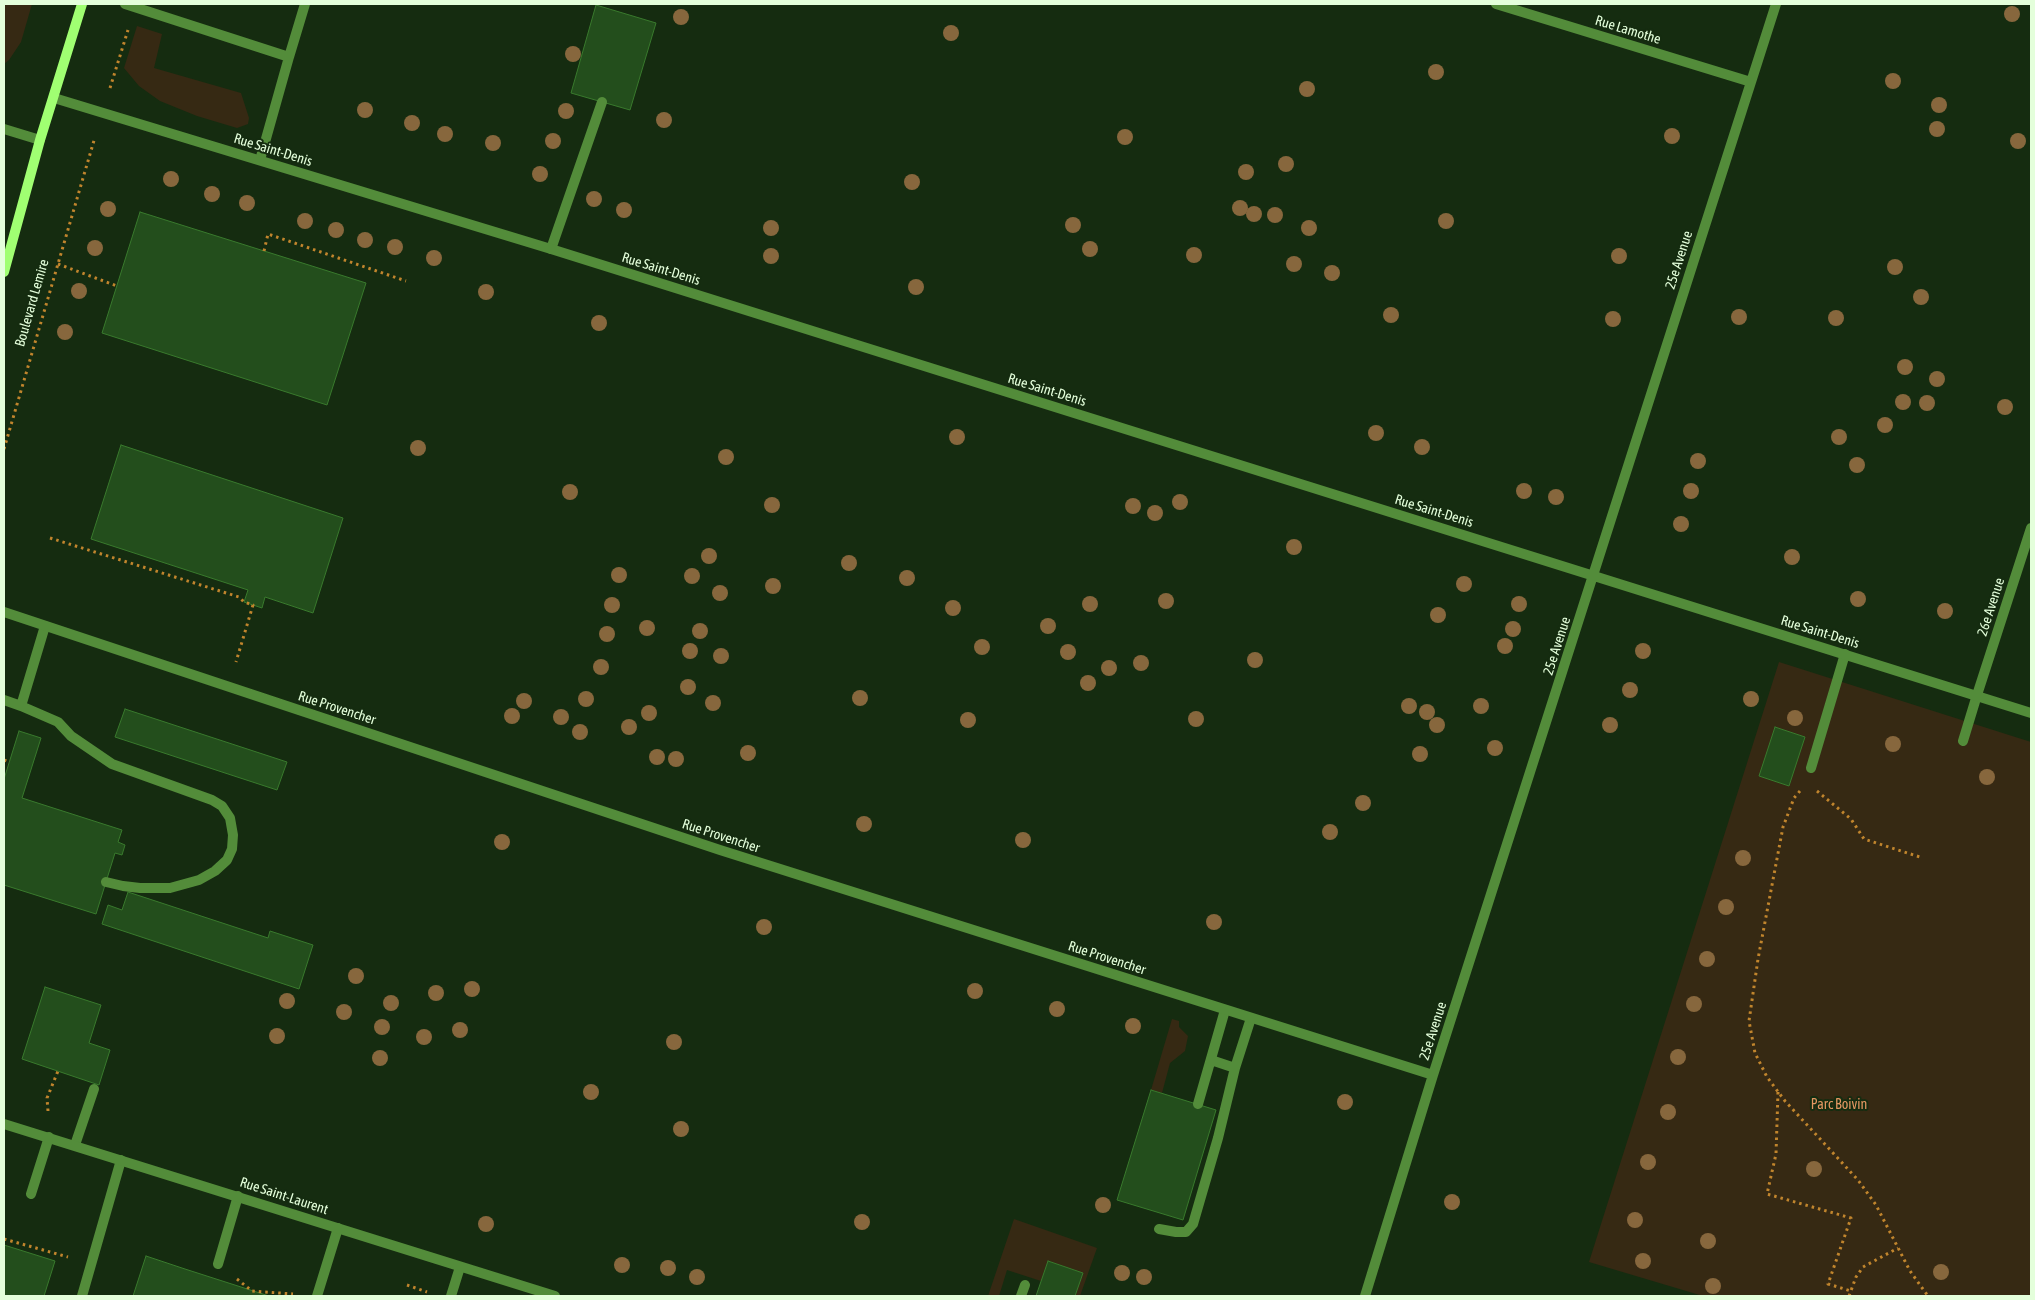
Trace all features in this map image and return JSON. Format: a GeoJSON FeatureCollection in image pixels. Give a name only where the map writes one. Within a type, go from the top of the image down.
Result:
{"type":"FeatureCollection","features":[{"type":"Feature","properties":{"kind":"main road"},"geometry":{"type":"LineString","coordinates":[[4,272],[40,140],[82,4]]}},
{"type":"Feature","properties":{"kind":"street"},"geometry":{"type":"LineString","coordinates":[[125,4],[289,57]]}},
{"type":"Feature","properties":{"kind":"street"},"geometry":{"type":"LineString","coordinates":[[260,160],[305,4]]}},
{"type":"Feature","properties":{"kind":"street","name":"Rue Lamothe"},"geometry":{"type":"LineString","coordinates":[[1496,4],[1751,82]]}},
{"type":"Feature","properties":{"kind":"street","name":"25e Avenue"},"geometry":{"type":"LineString","coordinates":[[1365,1296],[1433,1075],[1776,4]]}},
{"type":"Feature","properties":{"kind":"street","name":"Rue Saint-Denis"},"geometry":{"type":"LineString","coordinates":[[54,98],[551,249],[1594,574],[2031,713]]}},
{"type":"Feature","properties":{"kind":"street"},"geometry":{"type":"LineString","coordinates":[[551,249],[602,102]]}},
{"type":"Feature","properties":{"kind":"street"},"geometry":{"type":"LineString","coordinates":[[4,129],[40,140]]}},
{"type":"Feature","properties":{"kind":"street","name":"26e Avenue"},"geometry":{"type":"LineString","coordinates":[[1963,741],[2031,528]]}},
{"type":"Feature","properties":{"kind":"street","name":"Rue Provencher"},"geometry":{"type":"LineString","coordinates":[[4,612],[730,853],[1433,1075]]}},
{"type":"Feature","properties":{"kind":"street"},"geometry":{"type":"LineString","coordinates":[[21,706],[45,626]]}},
{"type":"Feature","properties":{"kind":"street"},"geometry":{"type":"LineString","coordinates":[[1811,768],[1845,654]]}},
{"type":"Feature","properties":{"kind":"street"},"geometry":{"type":"LineString","coordinates":[[4,700],[58,722],[71,736],[112,764],[212,800],[222,806],[230,818],[233,835],[232,850],[228,860],[215,871],[199,880],[170,888],[131,887],[106,882]]}},
{"type":"Feature","properties":{"kind":"street"},"geometry":{"type":"LineString","coordinates":[[1198,1104],[1225,1010]]}},
{"type":"Feature","properties":{"kind":"street"},"geometry":{"type":"LineString","coordinates":[[1159,1229],[1186,1232],[1193,1224],[1218,1138],[1235,1068],[1251,1018]]}},
{"type":"Feature","properties":{"kind":"street"},"geometry":{"type":"LineString","coordinates":[[1211,1060],[1235,1068]]}},
{"type":"Feature","properties":{"kind":"street"},"geometry":{"type":"LineString","coordinates":[[75,1145],[94,1089]]}},
{"type":"Feature","properties":{"kind":"street","name":"Rue Saint-Laurent"},"geometry":{"type":"LineString","coordinates":[[4,1124],[555,1296]]}},
{"type":"Feature","properties":{"kind":"street"},"geometry":{"type":"LineString","coordinates":[[31,1194],[49,1137]]}},
{"type":"Feature","properties":{"kind":"street"},"geometry":{"type":"LineString","coordinates":[[82,1296],[121,1160]]}},
{"type":"Feature","properties":{"kind":"street"},"geometry":{"type":"LineString","coordinates":[[218,1264],[238,1196]]}},
{"type":"Feature","properties":{"kind":"street"},"geometry":{"type":"LineString","coordinates":[[317,1296],[338,1228]]}},
{"type":"Feature","properties":{"kind":"street"},"geometry":{"type":"LineString","coordinates":[[451,1296],[460,1266]]}},
{"type":"Feature","properties":{"kind":"street"},"geometry":{"type":"LineString","coordinates":[[1021,1296],[1024,1285]]}},
{"type":"Feature","properties":{"kind":"path"},"geometry":{"type":"LineString","coordinates":[[121,52],[130,25]]}},
{"type":"Feature","properties":{"kind":"path","name":"Boulevard Lemire"},"geometry":{"type":"LineString","coordinates":[[4,449],[87,165]]}},
{"type":"Feature","properties":{"kind":"path"},"geometry":{"type":"LineString","coordinates":[[264,251],[268,234],[406,281]]}},
{"type":"Feature","properties":{"kind":"path"},"geometry":{"type":"LineString","coordinates":[[58,264],[117,286]]}},
{"type":"Feature","properties":{"kind":"path"},"geometry":{"type":"LineString","coordinates":[[50,538],[239,597],[244,602],[253,604],[229,687]]}},
{"type":"Feature","properties":{"kind":"path"},"geometry":{"type":"LineString","coordinates":[[4,760],[9,762]]}},
{"type":"Feature","properties":{"kind":"path"},"geometry":{"type":"LineString","coordinates":[[1814,789],[1851,819],[1864,838],[1923,858]]}},
{"type":"Feature","properties":{"kind":"path"},"geometry":{"type":"LineString","coordinates":[[1800,790],[1794,798],[1783,827],[1758,959],[1749,1021],[1755,1053],[1767,1077],[1778,1091],[1858,1180],[1876,1205],[1910,1271],[1928,1296]]}},
{"type":"Feature","properties":{"kind":"path"},"geometry":{"type":"LineString","coordinates":[[47,1098],[58,1071]]}},
{"type":"Feature","properties":{"kind":"path"},"geometry":{"type":"LineString","coordinates":[[1778,1091],[1776,1154],[1768,1194],[1851,1218],[1828,1284],[1851,1291]]}},
{"type":"Feature","properties":{"kind":"path"},"geometry":{"type":"LineString","coordinates":[[4,1239],[63,1256]]}},
{"type":"Feature","properties":{"kind":"path"},"geometry":{"type":"LineString","coordinates":[[1849,1296],[1856,1277],[1863,1266],[1898,1248]]}},
{"type":"Feature","properties":{"kind":"path"},"geometry":{"type":"LineString","coordinates":[[218,1264],[252,1290],[317,1296]]}},
{"type":"Feature","properties":{"kind":"green space"},"geometry":{"type":"Polygon","coordinates":[[[4,4],[32,4],[21,42],[9,60],[4,64],[4,4]]]}},
{"type":"Feature","properties":{"kind":"green space"},"geometry":{"type":"Polygon","coordinates":[[[137,26],[162,34],[154,68],[241,93],[249,118],[248,124],[237,128],[197,116],[160,101],[139,86],[124,68],[137,26]]]}},
{"type":"Feature","properties":{"kind":"green space","name":"Parc Boivin"},"geometry":{"type":"Polygon","coordinates":[[[1779,662],[2031,742],[2031,1296],[1703,1296],[1589,1262],[1779,662]]]}},
{"type":"Feature","properties":{"kind":"green space"},"geometry":{"type":"Polygon","coordinates":[[[1172,1019],[1179,1021],[1179,1027],[1188,1036],[1185,1051],[1170,1063],[1162,1093],[1151,1090],[1172,1019]]]}},
{"type":"Feature","properties":{"kind":"green space"},"geometry":{"type":"Polygon","coordinates":[[[1014,1219],[1097,1248],[1080,1296],[1075,1296],[1083,1273],[1048,1261],[1041,1281],[1007,1270],[999,1296],[988,1296],[1014,1219]]]}},
{"type":"Feature","properties":{"kind":"building"},"geometry":{"type":"Polygon","coordinates":[[[596,5],[656,23],[630,110],[571,93],[596,5]]]}},
{"type":"Feature","properties":{"kind":"building"},"geometry":{"type":"Polygon","coordinates":[[[140,212],[366,283],[327,405],[102,333],[140,212]]]}},
{"type":"Feature","properties":{"kind":"building"},"geometry":{"type":"Polygon","coordinates":[[[121,445],[343,518],[313,613],[265,597],[262,608],[244,602],[248,590],[91,539],[121,445]]]}},
{"type":"Feature","properties":{"kind":"building"},"geometry":{"type":"Polygon","coordinates":[[[125,709],[287,762],[277,790],[115,737],[125,709]]]}},
{"type":"Feature","properties":{"kind":"building"},"geometry":{"type":"Polygon","coordinates":[[[1775,727],[1805,737],[1789,786],[1759,776],[1775,727]]]}},
{"type":"Feature","properties":{"kind":"building"},"geometry":{"type":"Polygon","coordinates":[[[19,731],[41,738],[22,798],[122,830],[118,842],[125,845],[122,855],[115,853],[96,914],[4,885],[4,779],[19,731]]]}},
{"type":"Feature","properties":{"kind":"building"},"geometry":{"type":"Polygon","coordinates":[[[128,892],[268,938],[270,931],[313,945],[299,989],[102,924],[108,905],[122,910],[128,892]]]}},
{"type":"Feature","properties":{"kind":"building"},"geometry":{"type":"Polygon","coordinates":[[[45,987],[101,1005],[89,1043],[110,1050],[99,1085],[22,1059],[45,987]]]}},
{"type":"Feature","properties":{"kind":"building"},"geometry":{"type":"Polygon","coordinates":[[[1151,1090],[1216,1110],[1183,1220],[1117,1200],[1151,1090]]]}},
{"type":"Feature","properties":{"kind":"building"},"geometry":{"type":"Polygon","coordinates":[[[4,1245],[55,1261],[44,1296],[4,1296],[4,1245]]]}},
{"type":"Feature","properties":{"kind":"building"},"geometry":{"type":"Polygon","coordinates":[[[146,1256],[185,1269],[269,1296],[133,1296],[146,1256]]]}},
{"type":"Feature","properties":{"kind":"building"},"geometry":{"type":"Polygon","coordinates":[[[1048,1261],[1083,1273],[1075,1296],[1036,1296],[1048,1261]]]}}]}
